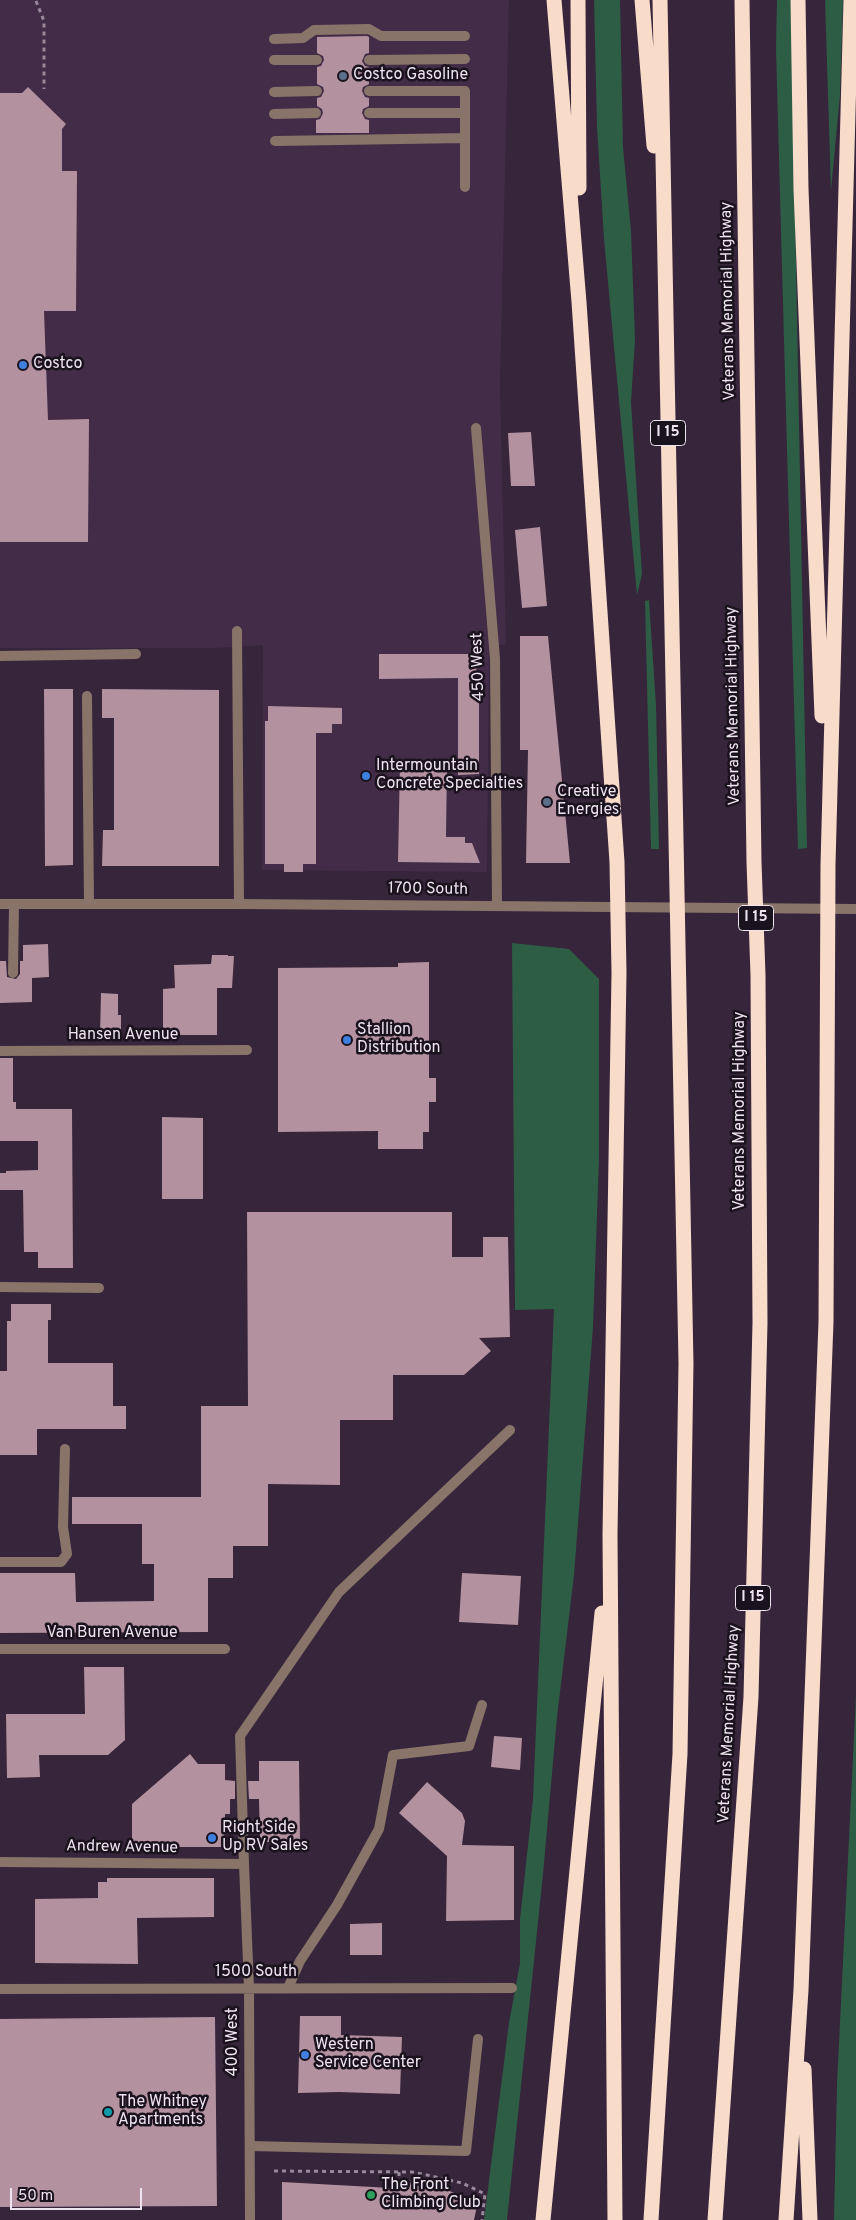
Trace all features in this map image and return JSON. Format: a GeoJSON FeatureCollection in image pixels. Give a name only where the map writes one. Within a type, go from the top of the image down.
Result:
{"type":"FeatureCollection","features":[{"type":"Feature","properties":{"kind":"highway"},"geometry":{"type":"LineString","coordinates":[[554,0],[579,302],[617,862],[619,973],[610,1534],[615,2220]]}},
{"type":"Feature","properties":{"kind":"highway"},"geometry":{"type":"LineString","coordinates":[[578,0],[579,302]]}},
{"type":"Feature","properties":{"kind":"highway"},"geometry":{"type":"LineString","coordinates":[[642,0],[666,296]]}},
{"type":"Feature","properties":{"kind":"highway","name":"I 15"},"geometry":{"type":"LineString","coordinates":[[651,2220],[680,1754],[686,1362],[677,975],[660,0]]}},
{"type":"Feature","properties":{"kind":"highway","name":"Veterans Memorial Highway"},"geometry":{"type":"LineString","coordinates":[[715,2220],[751,1696],[760,1323],[758,975],[754,862],[742,0]]}},
{"type":"Feature","properties":{"kind":"highway"},"geometry":{"type":"LineString","coordinates":[[798,0],[801,189],[828,865]]}},
{"type":"Feature","properties":{"kind":"highway"},"geometry":{"type":"LineString","coordinates":[[786,2220],[800,1990],[826,1322],[828,865],[851,0]]}},
{"type":"Feature","properties":{"kind":"highway"},"geometry":{"type":"LineString","coordinates":[[543,2220],[610,1534]]}},
{"type":"Feature","properties":{"kind":"highway"},"geometry":{"type":"LineString","coordinates":[[800,1990],[810,2220]]}},
{"type":"Feature","properties":{"kind":"street"},"geometry":{"type":"LineString","coordinates":[[274,39],[303,38],[314,30],[369,29],[381,36],[465,36]]}},
{"type":"Feature","properties":{"kind":"street"},"geometry":{"type":"LineString","coordinates":[[370,60],[465,59]]}},
{"type":"Feature","properties":{"kind":"street"},"geometry":{"type":"LineString","coordinates":[[274,60],[317,60]]}},
{"type":"Feature","properties":{"kind":"street"},"geometry":{"type":"LineString","coordinates":[[274,92],[317,91]]}},
{"type":"Feature","properties":{"kind":"street"},"geometry":{"type":"LineString","coordinates":[[370,91],[465,91],[465,187]]}},
{"type":"Feature","properties":{"kind":"street"},"geometry":{"type":"LineString","coordinates":[[274,114],[316,113]]}},
{"type":"Feature","properties":{"kind":"street"},"geometry":{"type":"LineString","coordinates":[[370,113],[465,113]]}},
{"type":"Feature","properties":{"kind":"street"},"geometry":{"type":"LineString","coordinates":[[275,141],[465,138]]}},
{"type":"Feature","properties":{"kind":"street","name":"450 West"},"geometry":{"type":"LineString","coordinates":[[476,428],[495,658],[497,906]]}},
{"type":"Feature","properties":{"kind":"street"},"geometry":{"type":"LineString","coordinates":[[237,631],[238,904]]}},
{"type":"Feature","properties":{"kind":"street"},"geometry":{"type":"LineString","coordinates":[[0,656],[136,654]]}},
{"type":"Feature","properties":{"kind":"street"},"geometry":{"type":"LineString","coordinates":[[87,696],[89,904]]}},
{"type":"Feature","properties":{"kind":"street","name":"1700 South"},"geometry":{"type":"LineString","coordinates":[[0,904],[856,909]]}},
{"type":"Feature","properties":{"kind":"street"},"geometry":{"type":"LineString","coordinates":[[13,973],[14,904]]}},
{"type":"Feature","properties":{"kind":"street","name":"Hansen Avenue"},"geometry":{"type":"LineString","coordinates":[[0,1051],[247,1050]]}},
{"type":"Feature","properties":{"kind":"street"},"geometry":{"type":"LineString","coordinates":[[0,1287],[99,1288]]}},
{"type":"Feature","properties":{"kind":"street","name":"400 West"},"geometry":{"type":"LineString","coordinates":[[250,2220],[249,1988],[240,1736],[339,1592],[510,1430]]}},
{"type":"Feature","properties":{"kind":"street"},"geometry":{"type":"LineString","coordinates":[[0,1562],[61,1562],[67,1554],[63,1527],[65,1449]]}},
{"type":"Feature","properties":{"kind":"street","name":"Van Buren Avenue"},"geometry":{"type":"LineString","coordinates":[[0,1649],[225,1649]]}},
{"type":"Feature","properties":{"kind":"street"},"geometry":{"type":"LineString","coordinates":[[288,1988],[300,1961],[337,1905],[379,1828],[393,1755],[470,1746],[482,1705]]}},
{"type":"Feature","properties":{"kind":"street","name":"Andrew Avenue"},"geometry":{"type":"LineString","coordinates":[[0,1862],[244,1864]]}},
{"type":"Feature","properties":{"kind":"street","name":"1500 South"},"geometry":{"type":"LineString","coordinates":[[0,1989],[512,1988]]}},
{"type":"Feature","properties":{"kind":"street"},"geometry":{"type":"LineString","coordinates":[[250,2146],[466,2151],[478,2039]]}},
{"type":"Feature","properties":{"kind":"path"},"geometry":{"type":"LineString","coordinates":[[36,1],[44,21],[44,89]]}},
{"type":"Feature","properties":{"kind":"path"},"geometry":{"type":"LineString","coordinates":[[274,2171],[399,2172],[427,2175],[462,2184],[485,2194],[482,2220]]}},
{"type":"Feature","properties":{"kind":"path"},"geometry":{"type":"LineString","coordinates":[[399,2172],[399,2182],[411,2184]]}},
{"type":"Feature","properties":{"kind":"shaded area"},"geometry":{"type":"Polygon","coordinates":[[[0,0],[509,0],[500,385],[506,644],[489,647],[487,872],[262,870],[263,645],[217,648],[0,648],[0,0]]]}},
{"type":"Feature","properties":{"kind":"green space"},"geometry":{"type":"Polygon","coordinates":[[[594,0],[620,0],[623,147],[631,231],[635,339],[631,402],[642,574],[637,595],[604,239],[597,127],[594,0]]]}},
{"type":"Feature","properties":{"kind":"green space"},"geometry":{"type":"Polygon","coordinates":[[[777,0],[791,0],[807,848],[798,849],[776,49],[777,0]]]}},
{"type":"Feature","properties":{"kind":"green space"},"geometry":{"type":"Polygon","coordinates":[[[825,0],[843,0],[840,95],[831,190],[825,0]]]}},
{"type":"Feature","properties":{"kind":"green space"},"geometry":{"type":"Polygon","coordinates":[[[649,600],[656,705],[659,849],[651,849],[645,601],[649,600]]]}},
{"type":"Feature","properties":{"kind":"green space"},"geometry":{"type":"Polygon","coordinates":[[[512,943],[569,949],[599,979],[599,1158],[593,1327],[574,1575],[557,1717],[543,1874],[507,2220],[484,2220],[509,2023],[520,1963],[520,1919],[533,1799],[554,1309],[515,1310],[512,943]]]}},
{"type":"Feature","properties":{"kind":"green space"},"geometry":{"type":"Polygon","coordinates":[[[856,1695],[856,2220],[834,2220],[837,2084],[856,1695]]]}},
{"type":"Feature","properties":{"kind":"building","name":"Costco Gasoline"},"geometry":{"type":"Polygon","coordinates":[[[317,37],[369,37],[369,53],[365,54],[362,61],[365,66],[369,67],[369,84],[363,87],[362,91],[365,97],[369,98],[369,106],[363,109],[362,113],[365,119],[369,120],[369,133],[316,133],[316,120],[320,119],[323,113],[322,109],[317,106],[317,98],[321,97],[324,91],[323,87],[317,84],[317,67],[321,66],[324,60],[323,56],[317,53],[317,37]]]}},
{"type":"Feature","properties":{"kind":"building","name":"Costco"},"geometry":{"type":"Polygon","coordinates":[[[28,87],[66,124],[62,129],[62,171],[77,171],[76,311],[44,311],[48,420],[89,419],[88,542],[0,542],[0,93],[22,93],[28,87]]]}},
{"type":"Feature","properties":{"kind":"building"},"geometry":{"type":"Polygon","coordinates":[[[531,432],[535,486],[511,486],[508,433],[531,432]]]}},
{"type":"Feature","properties":{"kind":"building"},"geometry":{"type":"Polygon","coordinates":[[[540,527],[547,606],[522,608],[515,530],[540,527]]]}},
{"type":"Feature","properties":{"kind":"building"},"geometry":{"type":"Polygon","coordinates":[[[520,636],[548,636],[570,863],[526,863],[528,750],[520,750],[520,636]]]}},
{"type":"Feature","properties":{"kind":"building"},"geometry":{"type":"Polygon","coordinates":[[[379,654],[476,654],[477,692],[479,692],[479,774],[458,775],[458,678],[379,679],[379,654]]]}},
{"type":"Feature","properties":{"kind":"building"},"geometry":{"type":"Polygon","coordinates":[[[44,689],[73,689],[73,865],[45,866],[44,689]]]}},
{"type":"Feature","properties":{"kind":"building"},"geometry":{"type":"Polygon","coordinates":[[[102,689],[219,690],[219,866],[102,866],[103,830],[114,830],[114,718],[102,718],[102,689]]]}},
{"type":"Feature","properties":{"kind":"building"},"geometry":{"type":"Polygon","coordinates":[[[268,706],[342,708],[342,724],[332,724],[332,733],[316,733],[316,864],[303,864],[303,872],[284,872],[284,864],[265,864],[265,721],[268,721],[268,706]]]}},
{"type":"Feature","properties":{"kind":"building"},"geometry":{"type":"Polygon","coordinates":[[[400,763],[447,764],[446,837],[465,837],[465,843],[472,843],[480,863],[398,862],[400,763]]]}},
{"type":"Feature","properties":{"kind":"building"},"geometry":{"type":"Polygon","coordinates":[[[48,944],[49,977],[32,978],[32,1002],[0,1003],[0,961],[6,961],[7,977],[16,979],[20,974],[20,961],[23,961],[23,945],[48,944]]]}},
{"type":"Feature","properties":{"kind":"building"},"geometry":{"type":"Polygon","coordinates":[[[212,955],[234,956],[232,988],[217,988],[217,1035],[163,1035],[163,989],[175,988],[174,965],[211,964],[212,955]]]}},
{"type":"Feature","properties":{"kind":"building"},"geometry":{"type":"Polygon","coordinates":[[[429,962],[429,1078],[436,1078],[436,1102],[429,1102],[429,1132],[423,1132],[423,1149],[378,1149],[378,1131],[278,1132],[278,968],[398,967],[398,963],[429,962]]]}},
{"type":"Feature","properties":{"kind":"building"},"geometry":{"type":"Polygon","coordinates":[[[101,993],[118,994],[118,1015],[121,1015],[121,1035],[100,1035],[101,993]]]}},
{"type":"Feature","properties":{"kind":"building"},"geometry":{"type":"Polygon","coordinates":[[[0,1058],[13,1058],[13,1102],[16,1102],[16,1109],[72,1109],[73,1268],[38,1268],[38,1252],[24,1252],[23,1190],[0,1190],[0,1173],[6,1173],[6,1171],[38,1170],[38,1141],[0,1141],[0,1058]]]}},
{"type":"Feature","properties":{"kind":"building"},"geometry":{"type":"Polygon","coordinates":[[[162,1117],[203,1118],[203,1199],[162,1199],[162,1117]]]}},
{"type":"Feature","properties":{"kind":"building"},"geometry":{"type":"Polygon","coordinates":[[[247,1212],[452,1212],[452,1257],[483,1257],[483,1237],[508,1237],[510,1337],[479,1338],[491,1351],[464,1375],[393,1375],[393,1420],[340,1420],[340,1485],[268,1484],[268,1546],[233,1546],[233,1578],[208,1578],[208,1632],[0,1633],[0,1573],[75,1573],[76,1602],[154,1601],[154,1564],[142,1564],[142,1524],[72,1524],[72,1497],[201,1497],[201,1406],[248,1406],[247,1212]]]}},
{"type":"Feature","properties":{"kind":"building"},"geometry":{"type":"Polygon","coordinates":[[[11,1304],[51,1304],[51,1320],[48,1320],[48,1363],[113,1363],[113,1406],[126,1406],[126,1429],[37,1429],[37,1455],[0,1455],[0,1371],[7,1371],[7,1321],[11,1321],[11,1304]]]}},
{"type":"Feature","properties":{"kind":"building"},"geometry":{"type":"Polygon","coordinates":[[[462,1573],[521,1576],[518,1625],[459,1622],[462,1573]]]}},
{"type":"Feature","properties":{"kind":"building"},"geometry":{"type":"Polygon","coordinates":[[[84,1667],[124,1667],[125,1740],[108,1755],[39,1755],[40,1777],[7,1778],[6,1714],[85,1714],[84,1667]]]}},
{"type":"Feature","properties":{"kind":"building"},"geometry":{"type":"Polygon","coordinates":[[[494,1736],[522,1738],[520,1770],[491,1767],[494,1736]]]}},
{"type":"Feature","properties":{"kind":"building"},"geometry":{"type":"Polygon","coordinates":[[[190,1754],[198,1764],[225,1764],[225,1780],[235,1781],[235,1799],[230,1799],[230,1814],[225,1814],[224,1847],[132,1847],[132,1804],[190,1754]]]}},
{"type":"Feature","properties":{"kind":"building"},"geometry":{"type":"Polygon","coordinates":[[[259,1761],[299,1761],[300,1842],[260,1842],[259,1799],[249,1799],[248,1781],[259,1781],[259,1761]]]}},
{"type":"Feature","properties":{"kind":"building"},"geometry":{"type":"Polygon","coordinates":[[[427,1782],[462,1813],[465,1821],[462,1845],[514,1846],[514,1920],[446,1921],[447,1856],[399,1813],[427,1782]]]}},
{"type":"Feature","properties":{"kind":"building"},"geometry":{"type":"Polygon","coordinates":[[[107,1878],[214,1878],[214,1917],[137,1918],[138,1964],[35,1963],[35,1899],[98,1898],[98,1882],[107,1882],[107,1878]]]}},
{"type":"Feature","properties":{"kind":"building"},"geometry":{"type":"Polygon","coordinates":[[[382,1923],[382,1955],[350,1955],[350,1924],[382,1923]]]}},
{"type":"Feature","properties":{"kind":"building"},"geometry":{"type":"Polygon","coordinates":[[[300,2016],[341,2016],[341,2035],[402,2037],[400,2094],[298,2093],[300,2016]]]}},
{"type":"Feature","properties":{"kind":"building","name":"The Whitney Apartments"},"geometry":{"type":"Polygon","coordinates":[[[215,2017],[217,2206],[0,2207],[0,2019],[215,2017]]]}},
{"type":"Feature","properties":{"kind":"building","name":"The Front Climbing Club"},"geometry":{"type":"Polygon","coordinates":[[[412,2178],[478,2201],[474,2220],[282,2220],[282,2182],[409,2189],[412,2178]]]}},
{"type":"Feature","properties":{"kind":"place","name":"Costco Gasoline"},"geometry":{"type":"Point","coordinates":[343,76]}},
{"type":"Feature","properties":{"kind":"place","name":"Costco"},"geometry":{"type":"Point","coordinates":[23,365]}},
{"type":"Feature","properties":{"kind":"place","name":"Intermountain Concrete Specialties"},"geometry":{"type":"Point","coordinates":[366,776]}},
{"type":"Feature","properties":{"kind":"place","name":"Creative Energies"},"geometry":{"type":"Point","coordinates":[547,802]}},
{"type":"Feature","properties":{"kind":"place","name":"Stallion Distribution"},"geometry":{"type":"Point","coordinates":[347,1040]}},
{"type":"Feature","properties":{"kind":"place","name":"Right Side Up RV Sales"},"geometry":{"type":"Point","coordinates":[212,1838]}},
{"type":"Feature","properties":{"kind":"place","name":"Western Service Center"},"geometry":{"type":"Point","coordinates":[305,2055]}},
{"type":"Feature","properties":{"kind":"place","name":"The Whitney Apartments"},"geometry":{"type":"Point","coordinates":[108,2112]}},
{"type":"Feature","properties":{"kind":"place","name":"The Front Climbing Club"},"geometry":{"type":"Point","coordinates":[371,2195]}}]}
